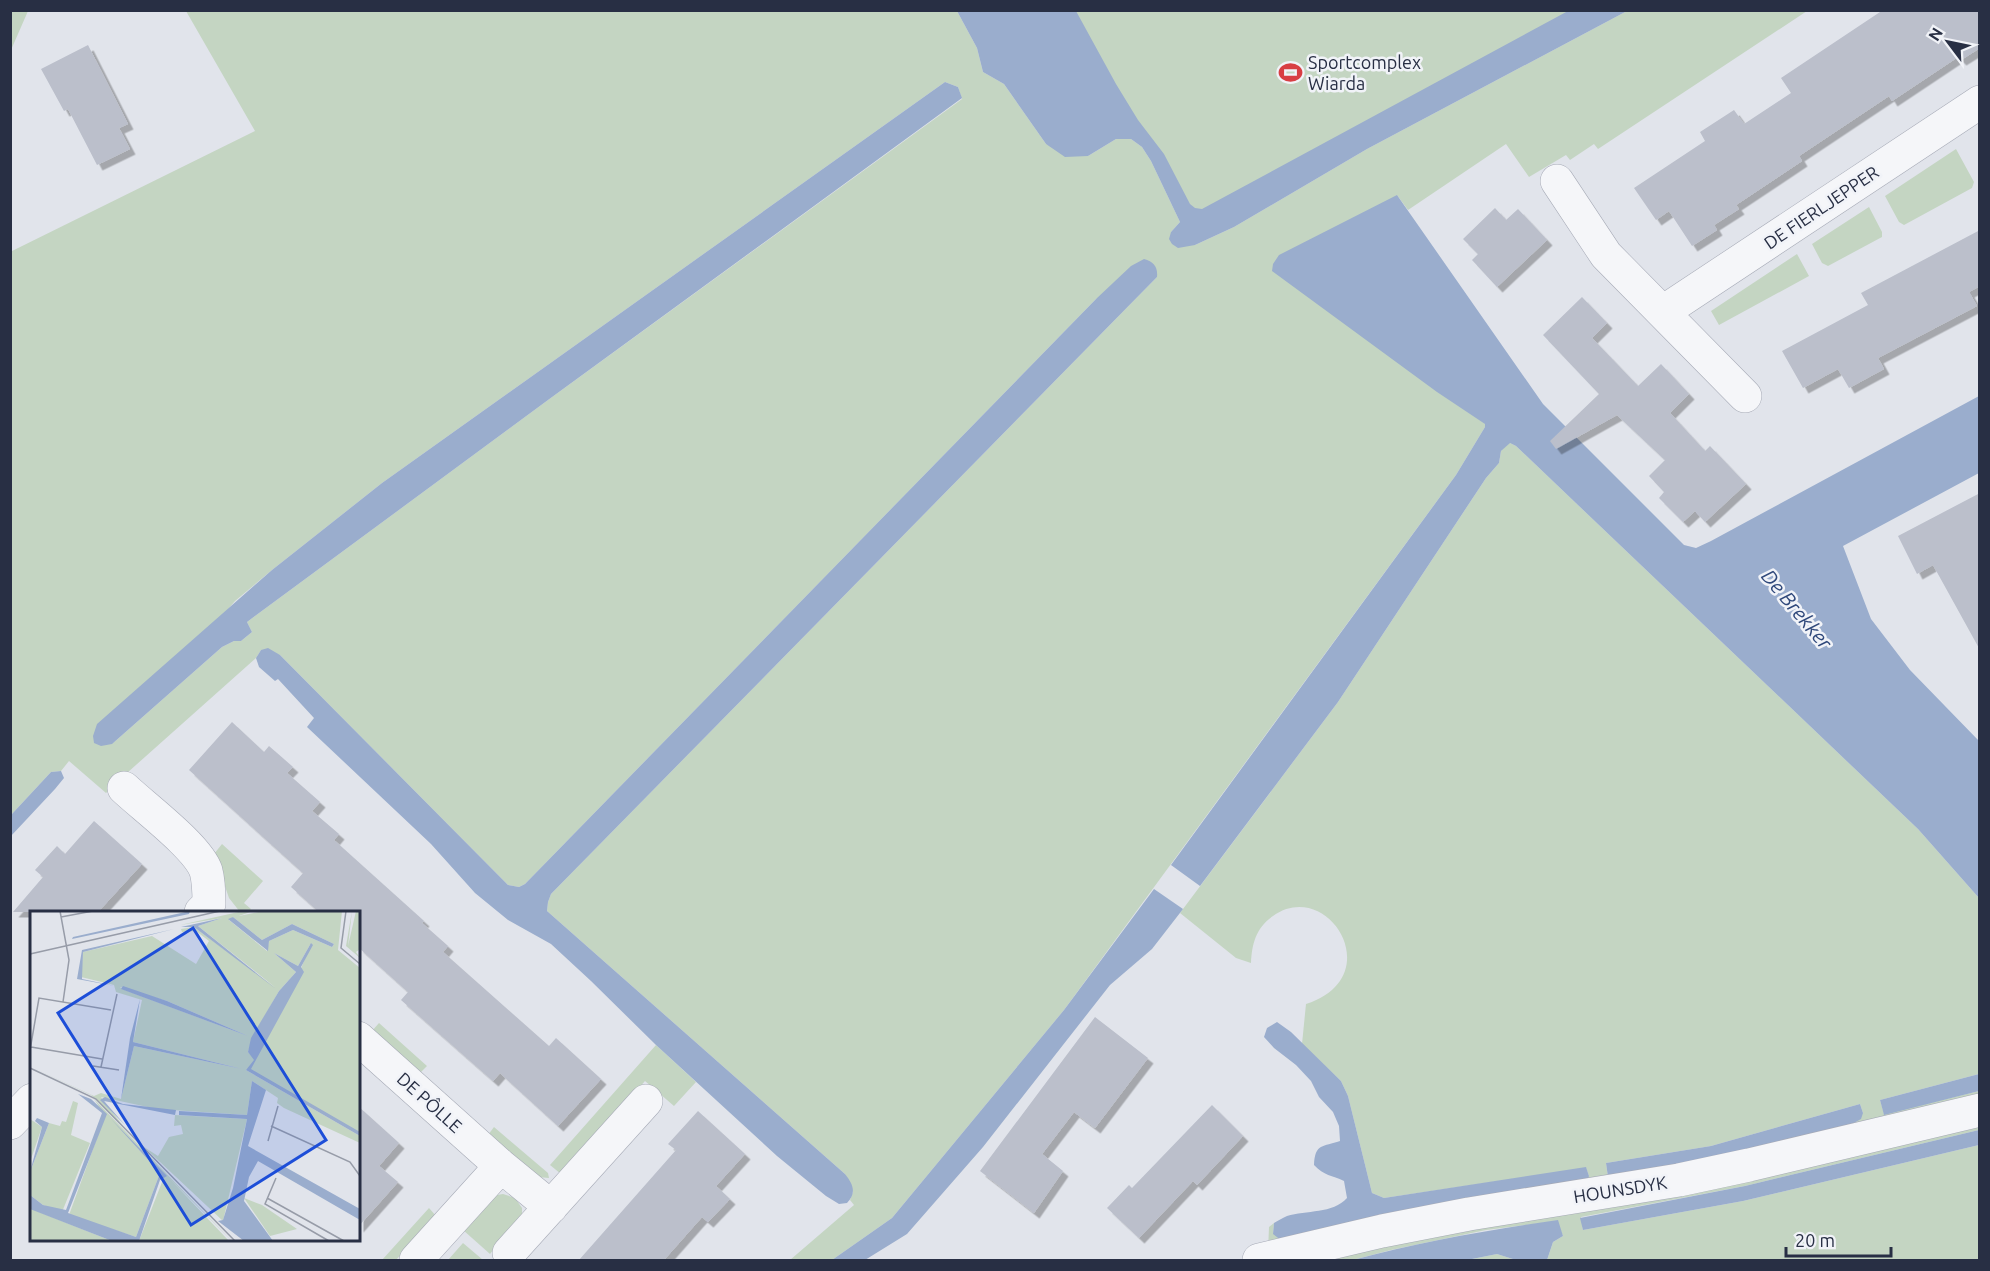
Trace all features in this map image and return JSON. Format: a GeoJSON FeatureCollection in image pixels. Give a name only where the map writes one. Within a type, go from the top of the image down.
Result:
{"type":"FeatureCollection","features":[{"type":"Feature","properties":{"kind":"street","name":"DE FIERLJEPPER"},"geometry":{"type":"LineString","coordinates":[[1663,312],[1980,102]]}},
{"type":"Feature","properties":{"kind":"street"},"geometry":{"type":"LineString","coordinates":[[1557,181],[1606,255],[1745,396]]}},
{"type":"Feature","properties":{"kind":"street"},"geometry":{"type":"LineString","coordinates":[[124,788],[200,860],[206,873],[209,910]]}},
{"type":"Feature","properties":{"kind":"street","name":"DE PÔLLE"},"geometry":{"type":"LineString","coordinates":[[360,1040],[550,1207]]}},
{"type":"Feature","properties":{"kind":"street"},"geometry":{"type":"LineString","coordinates":[[509,1253],[645,1101]]}},
{"type":"Feature","properties":{"kind":"street"},"geometry":{"type":"LineString","coordinates":[[10,1124],[30,1102]]}},
{"type":"Feature","properties":{"kind":"street","name":"HOUNSDYK"},"geometry":{"type":"LineString","coordinates":[[1259,1260],[1469,1214],[1679,1180],[1980,1110]]}},
{"type":"Feature","properties":{"kind":"street"},"geometry":{"type":"LineString","coordinates":[[416,1260],[501,1166]]}},
{"type":"Feature","properties":{"kind":"green space"},"geometry":{"type":"Polygon","coordinates":[[[10,11],[28,11],[11,50],[10,11]]]}},
{"type":"Feature","properties":{"kind":"green space"},"geometry":{"type":"Polygon","coordinates":[[[186,11],[957,11],[977,48],[983,72],[1004,84],[1046,144],[1088,156],[1116,139],[1131,139],[1142,147],[1180,222],[1171,232],[1195,245],[1234,227],[1367,149],[1627,11],[1807,11],[1598,149],[1594,144],[1570,160],[1566,155],[1529,177],[1506,144],[1408,210],[1397,195],[1485,427],[1456,475],[1064,1010],[892,1218],[832,1260],[790,1260],[854,1205],[850,1200],[853,1192],[845,1174],[547,911],[548,902],[551,894],[1157,277],[1096,299],[525,884],[519,887],[508,885],[280,655],[261,650],[256,658],[106,793],[69,761],[61,771],[51,772],[11,815],[10,252],[255,131],[186,11]],[[945,82],[382,483],[235,601],[112,744],[222,647],[234,641],[241,641],[252,632],[247,622],[962,99],[958,87],[945,82]]]}},
{"type":"Feature","properties":{"kind":"green space","name":"Sportcomplex Wiarda"},"geometry":{"type":"Polygon","coordinates":[[[1066,11],[1593,11],[1192,224],[1066,11]]]}},
{"type":"Feature","properties":{"kind":"green space"},"geometry":{"type":"Polygon","coordinates":[[[1956,149],[1974,182],[1972,188],[1904,225],[1899,222],[1885,196],[1956,149]]]}},
{"type":"Feature","properties":{"kind":"green space"},"geometry":{"type":"Polygon","coordinates":[[[1869,207],[1882,232],[1882,237],[1828,266],[1822,263],[1812,244],[1869,207]]]}},
{"type":"Feature","properties":{"kind":"green space"},"geometry":{"type":"Polygon","coordinates":[[[1797,254],[1809,276],[1719,325],[1711,311],[1797,254]]]}},
{"type":"Feature","properties":{"kind":"green space"},"geometry":{"type":"Polygon","coordinates":[[[1507,443],[1516,446],[1918,829],[1979,898],[1979,1074],[1880,1100],[1884,1114],[1979,1091],[1979,1104],[1268,1251],[1269,1227],[1274,1223],[1273,1234],[1589,1176],[1586,1168],[1384,1198],[1372,1193],[1348,1096],[1341,1081],[1302,1044],[1306,1004],[1331,991],[1344,973],[1347,954],[1342,935],[1330,920],[1313,909],[1294,907],[1273,916],[1259,931],[1252,949],[1251,963],[1236,958],[1180,913],[1338,702],[1486,478],[1499,463],[1501,451],[1507,443]],[[1860,1104],[1711,1146],[1606,1163],[1608,1177],[1863,1113],[1860,1104]]]}},
{"type":"Feature","properties":{"kind":"green space"},"geometry":{"type":"Polygon","coordinates":[[[222,844],[263,881],[244,903],[251,909],[249,911],[239,911],[229,898],[214,854],[222,844]]]}},
{"type":"Feature","properties":{"kind":"green space"},"geometry":{"type":"Polygon","coordinates":[[[379,1023],[427,1066],[419,1074],[372,1031],[379,1023]]]}},
{"type":"Feature","properties":{"kind":"green space"},"geometry":{"type":"Polygon","coordinates":[[[656,1045],[696,1082],[674,1106],[645,1081],[561,1174],[550,1165],[656,1045]]]}},
{"type":"Feature","properties":{"kind":"green space"},"geometry":{"type":"Polygon","coordinates":[[[1979,1117],[1979,1130],[1745,1186],[1581,1217],[1583,1230],[1743,1201],[1979,1145],[1979,1260],[1547,1260],[1553,1242],[1563,1236],[1557,1221],[1486,1230],[1353,1260],[1291,1260],[1979,1117]]]}},
{"type":"Feature","properties":{"kind":"green space"},"geometry":{"type":"Polygon","coordinates":[[[494,1127],[548,1173],[549,1178],[538,1177],[488,1135],[494,1127]]]}},
{"type":"Feature","properties":{"kind":"green space"},"geometry":{"type":"Polygon","coordinates":[[[503,1194],[515,1198],[522,1208],[522,1214],[490,1254],[463,1230],[497,1195],[503,1194]]]}},
{"type":"Feature","properties":{"kind":"green space"},"geometry":{"type":"Polygon","coordinates":[[[429,1208],[436,1216],[396,1260],[382,1260],[429,1208]]]}},
{"type":"Feature","properties":{"kind":"green space"},"geometry":{"type":"Polygon","coordinates":[[[463,1243],[483,1260],[448,1260],[463,1243]]]}},
{"type":"Feature","properties":{"kind":"green space"},"geometry":{"type":"Polygon","coordinates":[[[1497,1254],[1516,1260],[1467,1260],[1497,1254]]]}},
{"type":"Feature","properties":{"kind":"water"},"geometry":{"type":"Polygon","coordinates":[[[957,11],[1076,11],[1138,120],[1164,154],[1190,204],[1202,209],[1568,11],[1627,11],[1367,149],[1234,227],[1195,245],[1178,248],[1169,239],[1171,232],[1180,222],[1142,147],[1131,139],[1116,139],[1088,156],[1065,157],[1046,144],[1004,84],[983,72],[977,48],[957,11]]]}},
{"type":"Feature","properties":{"kind":"water"},"geometry":{"type":"Polygon","coordinates":[[[945,82],[958,87],[962,98],[247,622],[252,632],[241,641],[234,641],[222,647],[112,744],[101,746],[94,743],[93,736],[97,724],[272,570],[382,483],[945,82]]]}},
{"type":"Feature","properties":{"kind":"water","name":"De Brekker"},"geometry":{"type":"Polygon","coordinates":[[[1397,195],[1543,404],[1684,545],[1696,548],[1711,541],[1979,396],[1979,473],[1843,546],[1871,619],[1910,670],[1979,741],[1979,898],[1918,829],[1516,446],[1510,443],[1501,451],[1499,463],[1486,478],[1338,702],[1200,886],[1171,865],[1456,475],[1485,427],[1485,424],[1437,392],[1272,271],[1273,264],[1279,255],[1397,195]]]}},
{"type":"Feature","properties":{"kind":"water"},"geometry":{"type":"Polygon","coordinates":[[[1144,259],[1155,265],[1157,277],[551,894],[548,902],[547,911],[845,1174],[852,1185],[853,1192],[847,1203],[839,1204],[777,1156],[656,1045],[551,944],[508,920],[475,893],[431,844],[307,727],[314,718],[278,679],[275,681],[259,667],[256,658],[261,650],[268,648],[280,655],[508,885],[519,887],[525,884],[1096,299],[1131,266],[1144,259]]]}},
{"type":"Feature","properties":{"kind":"water"},"geometry":{"type":"Polygon","coordinates":[[[61,771],[64,778],[11,836],[11,815],[51,772],[61,771]]]}},
{"type":"Feature","properties":{"kind":"water"},"geometry":{"type":"Polygon","coordinates":[[[1154,889],[1183,909],[1152,949],[1110,985],[983,1147],[907,1234],[865,1260],[832,1260],[892,1218],[1064,1010],[1154,889]]]}},
{"type":"Feature","properties":{"kind":"water"},"geometry":{"type":"Polygon","coordinates":[[[1277,1022],[1291,1032],[1341,1081],[1348,1096],[1372,1193],[1384,1198],[1586,1167],[1589,1176],[1587,1181],[1282,1241],[1273,1234],[1274,1223],[1294,1214],[1334,1207],[1347,1198],[1344,1181],[1325,1173],[1314,1165],[1318,1149],[1340,1141],[1339,1126],[1333,1112],[1319,1097],[1311,1081],[1264,1037],[1267,1028],[1277,1022]]]}},
{"type":"Feature","properties":{"kind":"water"},"geometry":{"type":"Polygon","coordinates":[[[1979,1074],[1979,1091],[1884,1115],[1880,1100],[1979,1074]]]}},
{"type":"Feature","properties":{"kind":"water"},"geometry":{"type":"Polygon","coordinates":[[[1860,1104],[1863,1113],[1861,1119],[1852,1124],[1756,1151],[1608,1177],[1606,1163],[1711,1146],[1860,1104]]]}},
{"type":"Feature","properties":{"kind":"water"},"geometry":{"type":"Polygon","coordinates":[[[1979,1130],[1979,1145],[1743,1201],[1583,1230],[1580,1218],[1745,1186],[1979,1130]]]}},
{"type":"Feature","properties":{"kind":"water"},"geometry":{"type":"Polygon","coordinates":[[[1558,1220],[1563,1236],[1553,1242],[1547,1260],[1516,1260],[1497,1254],[1467,1260],[1353,1260],[1454,1237],[1558,1220]]]}},
{"type":"Feature","properties":{"kind":"building"},"geometry":{"type":"Polygon","coordinates":[[[1883,10],[1980,10],[1980,48],[1961,60],[1958,57],[1892,101],[1889,96],[1799,156],[1802,161],[1736,205],[1739,209],[1714,225],[1717,230],[1692,246],[1669,211],[1656,220],[1634,188],[1705,141],[1700,132],[1734,110],[1744,124],[1791,93],[1781,78],[1883,10]]]}},
{"type":"Feature","properties":{"kind":"building"},"geometry":{"type":"Polygon","coordinates":[[[88,45],[128,124],[119,128],[130,149],[97,165],[68,109],[64,111],[41,69],[88,45]]]}},
{"type":"Feature","properties":{"kind":"building"},"geometry":{"type":"Polygon","coordinates":[[[1495,208],[1506,220],[1518,209],[1547,240],[1497,287],[1472,260],[1478,254],[1463,239],[1495,208]]]}},
{"type":"Feature","properties":{"kind":"building"},"geometry":{"type":"Polygon","coordinates":[[[1980,230],[1980,286],[1969,292],[1977,306],[1878,358],[1884,369],[1849,388],[1838,369],[1803,388],[1782,351],[1868,305],[1861,293],[1980,230]]]}},
{"type":"Feature","properties":{"kind":"building"},"geometry":{"type":"Polygon","coordinates":[[[1582,297],[1607,323],[1592,338],[1638,386],[1661,364],[1689,394],[1670,413],[1705,451],[1710,446],[1746,484],[1705,522],[1695,511],[1683,522],[1659,498],[1664,492],[1649,476],[1665,460],[1617,415],[1556,449],[1550,441],[1599,394],[1543,335],[1582,297]]]}},
{"type":"Feature","properties":{"kind":"building"},"geometry":{"type":"Polygon","coordinates":[[[1980,493],[1980,650],[1933,565],[1917,574],[1898,536],[1980,493]]]}},
{"type":"Feature","properties":{"kind":"building"},"geometry":{"type":"Polygon","coordinates":[[[232,722],[264,752],[269,746],[293,767],[287,773],[320,802],[312,811],[339,834],[334,840],[424,921],[422,923],[448,946],[443,952],[549,1046],[556,1038],[601,1079],[558,1126],[500,1073],[493,1081],[401,1000],[408,992],[360,949],[360,911],[318,911],[291,887],[303,873],[189,770],[232,722]]]}},
{"type":"Feature","properties":{"kind":"building"},"geometry":{"type":"Polygon","coordinates":[[[94,821],[142,864],[99,911],[13,912],[43,877],[35,870],[57,846],[65,854],[94,821]]]}},
{"type":"Feature","properties":{"kind":"building"},"geometry":{"type":"Polygon","coordinates":[[[1095,1017],[1148,1058],[1095,1128],[1074,1112],[1042,1154],[1063,1171],[1034,1213],[980,1171],[1095,1017]]]}},
{"type":"Feature","properties":{"kind":"building"},"geometry":{"type":"Polygon","coordinates":[[[1212,1105],[1243,1136],[1197,1185],[1193,1181],[1139,1238],[1107,1208],[1129,1185],[1132,1188],[1212,1105]]]}},
{"type":"Feature","properties":{"kind":"building"},"geometry":{"type":"Polygon","coordinates":[[[360,1108],[399,1143],[379,1166],[398,1182],[360,1225],[360,1108]]]}},
{"type":"Feature","properties":{"kind":"building"},"geometry":{"type":"Polygon","coordinates":[[[698,1111],[745,1154],[716,1186],[730,1199],[708,1222],[702,1217],[664,1260],[579,1260],[676,1150],[668,1144],[698,1111]]]}},
{"type":"Feature","properties":{"kind":"place","name":"Sportcomplex Wiarda"},"geometry":{"type":"Point","coordinates":[1290,72]}}]}
